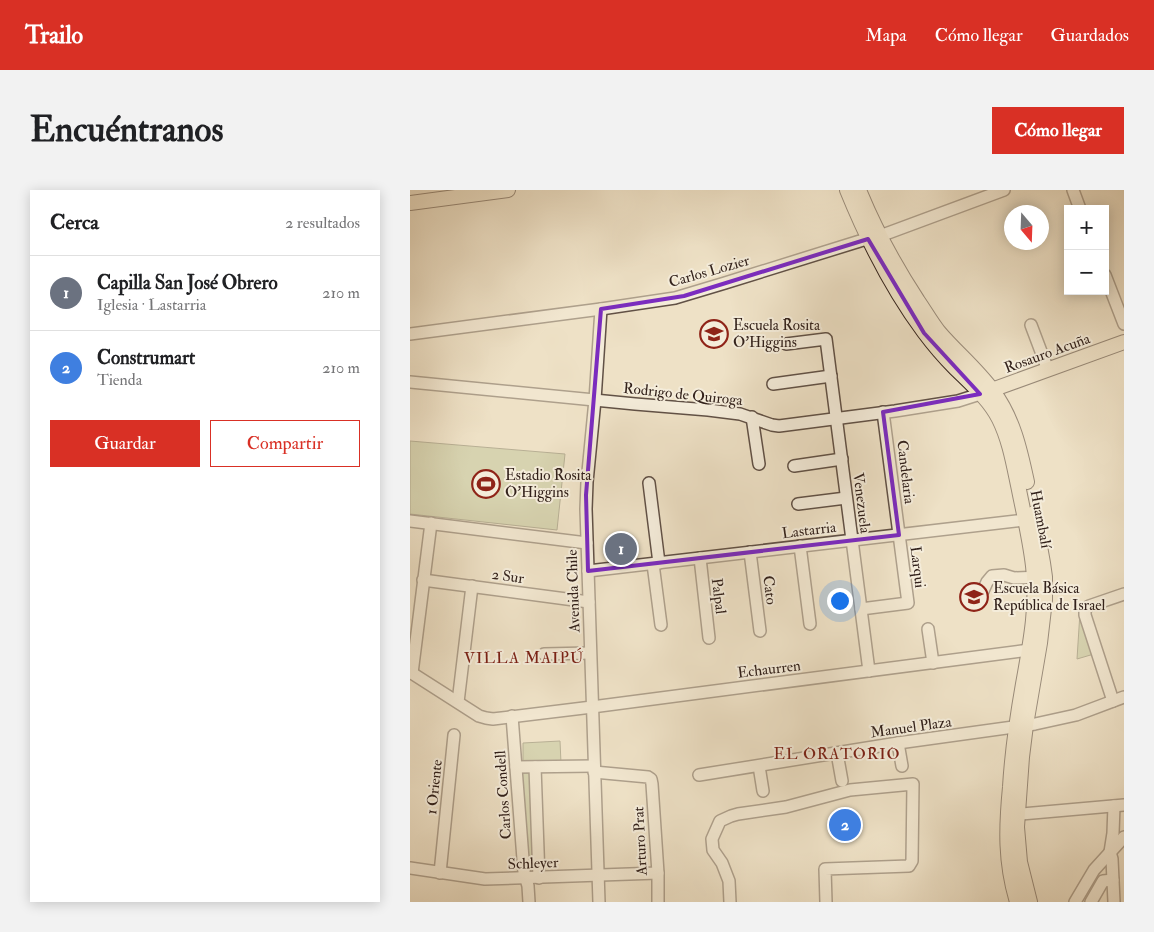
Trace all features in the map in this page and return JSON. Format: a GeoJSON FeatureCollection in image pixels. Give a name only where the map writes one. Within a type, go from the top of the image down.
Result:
{"type":"FeatureCollection","features":[{"type":"Feature","properties":{"kind":"main road"},"geometry":{"type":"LineString","coordinates":[[410,203],[500,190]]}},
{"type":"Feature","properties":{"kind":"main road","name":"Huambalí"},"geometry":{"type":"LineString","coordinates":[[846,190],[874,238],[903,302],[924,333],[954,367],[986,392],[1003,429],[1030,520],[1045,600],[1043,622],[1021,726]]}},
{"type":"Feature","properties":{"kind":"main road","name":"Huambalí"},"geometry":{"type":"LineString","coordinates":[[859,190],[874,238]]}},
{"type":"Feature","properties":{"kind":"main road","name":"Rosauro Acuña"},"geometry":{"type":"LineString","coordinates":[[986,392],[1124,342]]}},
{"type":"Feature","properties":{"kind":"main road","name":"Huambalí"},"geometry":{"type":"LineString","coordinates":[[1022,901],[1011,876],[1007,837],[1012,814],[1029,650],[1040,577]]}},
{"type":"Feature","properties":{"kind":"street","name":"Carlos Lozier"},"geometry":{"type":"LineString","coordinates":[[410,334],[684,296],[874,238],[1004,190]]}},
{"type":"Feature","properties":{"kind":"street"},"geometry":{"type":"LineString","coordinates":[[1072,190],[1078,205]]}},
{"type":"Feature","properties":{"kind":"street"},"geometry":{"type":"LineString","coordinates":[[1109,281],[1119,296],[1124,324]]}},
{"type":"Feature","properties":{"kind":"street","name":"Avenida Chile"},"geometry":{"type":"LineString","coordinates":[[599,902],[586,488],[595,400],[601,309]]}},
{"type":"Feature","properties":{"kind":"street"},"geometry":{"type":"LineString","coordinates":[[1032,325],[1048,370]]}},
{"type":"Feature","properties":{"kind":"street","name":"Venezuela"},"geometry":{"type":"LineString","coordinates":[[786,344],[826,339],[869,671]]}},
{"type":"Feature","properties":{"kind":"street"},"geometry":{"type":"LineString","coordinates":[[773,384],[831,376]]}},
{"type":"Feature","properties":{"kind":"street","name":"Rodrigo de Quiroga"},"geometry":{"type":"LineString","coordinates":[[410,382],[708,410],[740,414],[779,426],[958,401],[986,392]]}},
{"type":"Feature","properties":{"kind":"street","name":"Candelaria"},"geometry":{"type":"LineString","coordinates":[[883,412],[899,535]]}},
{"type":"Feature","properties":{"kind":"street"},"geometry":{"type":"LineString","coordinates":[[752,418],[759,464]]}},
{"type":"Feature","properties":{"kind":"street"},"geometry":{"type":"LineString","coordinates":[[794,466],[842,459]]}},
{"type":"Feature","properties":{"kind":"street"},"geometry":{"type":"LineString","coordinates":[[650,483],[660,625]]}},
{"type":"Feature","properties":{"kind":"street"},"geometry":{"type":"LineString","coordinates":[[798,504],[846,498]]}},
{"type":"Feature","properties":{"kind":"street","name":"Lastarria"},"geometry":{"type":"LineString","coordinates":[[588,571],[1030,520]]}},
{"type":"Feature","properties":{"kind":"street"},"geometry":{"type":"LineString","coordinates":[[410,521],[587,544]]}},
{"type":"Feature","properties":{"kind":"street"},"geometry":{"type":"LineString","coordinates":[[411,673],[431,524]]}},
{"type":"Feature","properties":{"kind":"street","name":"Larqui"},"geometry":{"type":"LineString","coordinates":[[861,609],[908,603],[899,535]]}},
{"type":"Feature","properties":{"kind":"street"},"geometry":{"type":"LineString","coordinates":[[800,546],[810,624]]}},
{"type":"Feature","properties":{"kind":"street","name":"Cato"},"geometry":{"type":"LineString","coordinates":[[750,552],[760,631]]}},
{"type":"Feature","properties":{"kind":"street","name":"Palpal"},"geometry":{"type":"LineString","coordinates":[[700,558],[710,638]]}},
{"type":"Feature","properties":{"kind":"street"},"geometry":{"type":"LineString","coordinates":[[983,591],[986,582],[992,576],[1004,575],[1014,578],[1040,577]]}},
{"type":"Feature","properties":{"kind":"street","name":"2 Sur"},"geometry":{"type":"LineString","coordinates":[[423,580],[589,602]]}},
{"type":"Feature","properties":{"kind":"street"},"geometry":{"type":"LineString","coordinates":[[458,702],[472,586]]}},
{"type":"Feature","properties":{"kind":"street"},"geometry":{"type":"LineString","coordinates":[[1119,699],[1084,615],[1085,609],[1089,606],[1124,594]]}},
{"type":"Feature","properties":{"kind":"street"},"geometry":{"type":"LineString","coordinates":[[928,629],[933,663]]}},
{"type":"Feature","properties":{"kind":"street","name":"Echaurren"},"geometry":{"type":"LineString","coordinates":[[411,673],[479,716],[493,718],[592,707],[1029,650]]}},
{"type":"Feature","properties":{"kind":"street"},"geometry":{"type":"LineString","coordinates":[[544,654],[590,653]]}},
{"type":"Feature","properties":{"kind":"street","name":"Manuel Plaza"},"geometry":{"type":"LineString","coordinates":[[699,775],[1060,719],[1119,699]]}},
{"type":"Feature","properties":{"kind":"street","name":"Carlos Condell"},"geometry":{"type":"LineString","coordinates":[[512,716],[524,872],[528,886],[529,902]]}},
{"type":"Feature","properties":{"kind":"street","name":"1 Oriente"},"geometry":{"type":"LineString","coordinates":[[440,873],[454,735]]}},
{"type":"Feature","properties":{"kind":"street"},"geometry":{"type":"LineString","coordinates":[[898,744],[902,766]]}},
{"type":"Feature","properties":{"kind":"street"},"geometry":{"type":"LineString","coordinates":[[837,753],[842,781]]}},
{"type":"Feature","properties":{"kind":"street"},"geometry":{"type":"LineString","coordinates":[[760,766],[763,791]]}},
{"type":"Feature","properties":{"kind":"street"},"geometry":{"type":"LineString","coordinates":[[516,767],[594,769]]}},
{"type":"Feature","properties":{"kind":"street","name":"Carlos Condell"},"geometry":{"type":"LineString","coordinates":[[535,767],[539,878]]}},
{"type":"Feature","properties":{"kind":"street","name":"Arturo Prat"},"geometry":{"type":"LineString","coordinates":[[594,769],[648,777],[651,780],[658,873],[658,902]]}},
{"type":"Feature","properties":{"kind":"street"},"geometry":{"type":"LineString","coordinates":[[730,902],[729,881],[722,863],[713,850],[712,839],[720,821],[738,814],[786,807],[850,790],[913,784],[912,861],[909,866],[826,868],[826,902]]}},
{"type":"Feature","properties":{"kind":"street"},"geometry":{"type":"LineString","coordinates":[[1012,814],[1119,806],[1110,852],[1114,902]]}},
{"type":"Feature","properties":{"kind":"street"},"geometry":{"type":"LineString","coordinates":[[1075,902],[1094,870],[1124,837]]}},
{"type":"Feature","properties":{"kind":"street","name":"Schleyer"},"geometry":{"type":"LineString","coordinates":[[410,868],[485,879],[658,873]]}},
{"type":"Feature","properties":{"kind":"street"},"geometry":{"type":"LineString","coordinates":[[1091,902],[1103,881],[1113,880]]}},
{"type":"Feature","properties":{"kind":"highlighted area"},"geometry":{"type":"Polygon","coordinates":[[[868,239],[924,333],[980,394],[883,412],[899,535],[588,571],[586,495],[601,309],[684,296],[868,239]]]}},
{"type":"Feature","properties":{"kind":"green space","name":"Estadio Rosita O'Higgins"},"geometry":{"type":"Polygon","coordinates":[[[410,441],[565,454],[557,530],[410,514],[410,441]]]}},
{"type":"Feature","properties":{"kind":"green space"},"geometry":{"type":"Polygon","coordinates":[[[1080,612],[1094,654],[1077,659],[1080,612]]]}},
{"type":"Feature","properties":{"kind":"green space"},"geometry":{"type":"Polygon","coordinates":[[[560,741],[561,763],[523,765],[523,743],[560,741]]]}},
{"type":"Feature","properties":{"kind":"green space"},"geometry":{"type":"Polygon","coordinates":[[[532,771],[537,875],[529,875],[520,772],[532,771]]]}},
{"type":"Feature","properties":{"kind":"place","name":"Escuela Rosita O'Higgins"},"geometry":{"type":"Point","coordinates":[714,334]}},
{"type":"Feature","properties":{"kind":"place","name":"Estadio Rosita O'Higgins"},"geometry":{"type":"Point","coordinates":[486,484]}},
{"type":"Feature","properties":{"kind":"place","name":"Capilla San José Obrero"},"geometry":{"type":"Point","coordinates":[621,549]}},
{"type":"Feature","properties":{"kind":"place","name":"Escuela Básica República de Israel"},"geometry":{"type":"Point","coordinates":[974,597]}},
{"type":"Feature","properties":{"kind":"place","name":"Construmart"},"geometry":{"type":"Point","coordinates":[845,825]}},
{"type":"Feature","properties":{"kind":"district","name":"VILLA MAIPÚ"},"geometry":{"type":"Point","coordinates":[524,657]}},
{"type":"Feature","properties":{"kind":"district","name":"EL ORATORIO"},"geometry":{"type":"Point","coordinates":[837,753]}}]}
